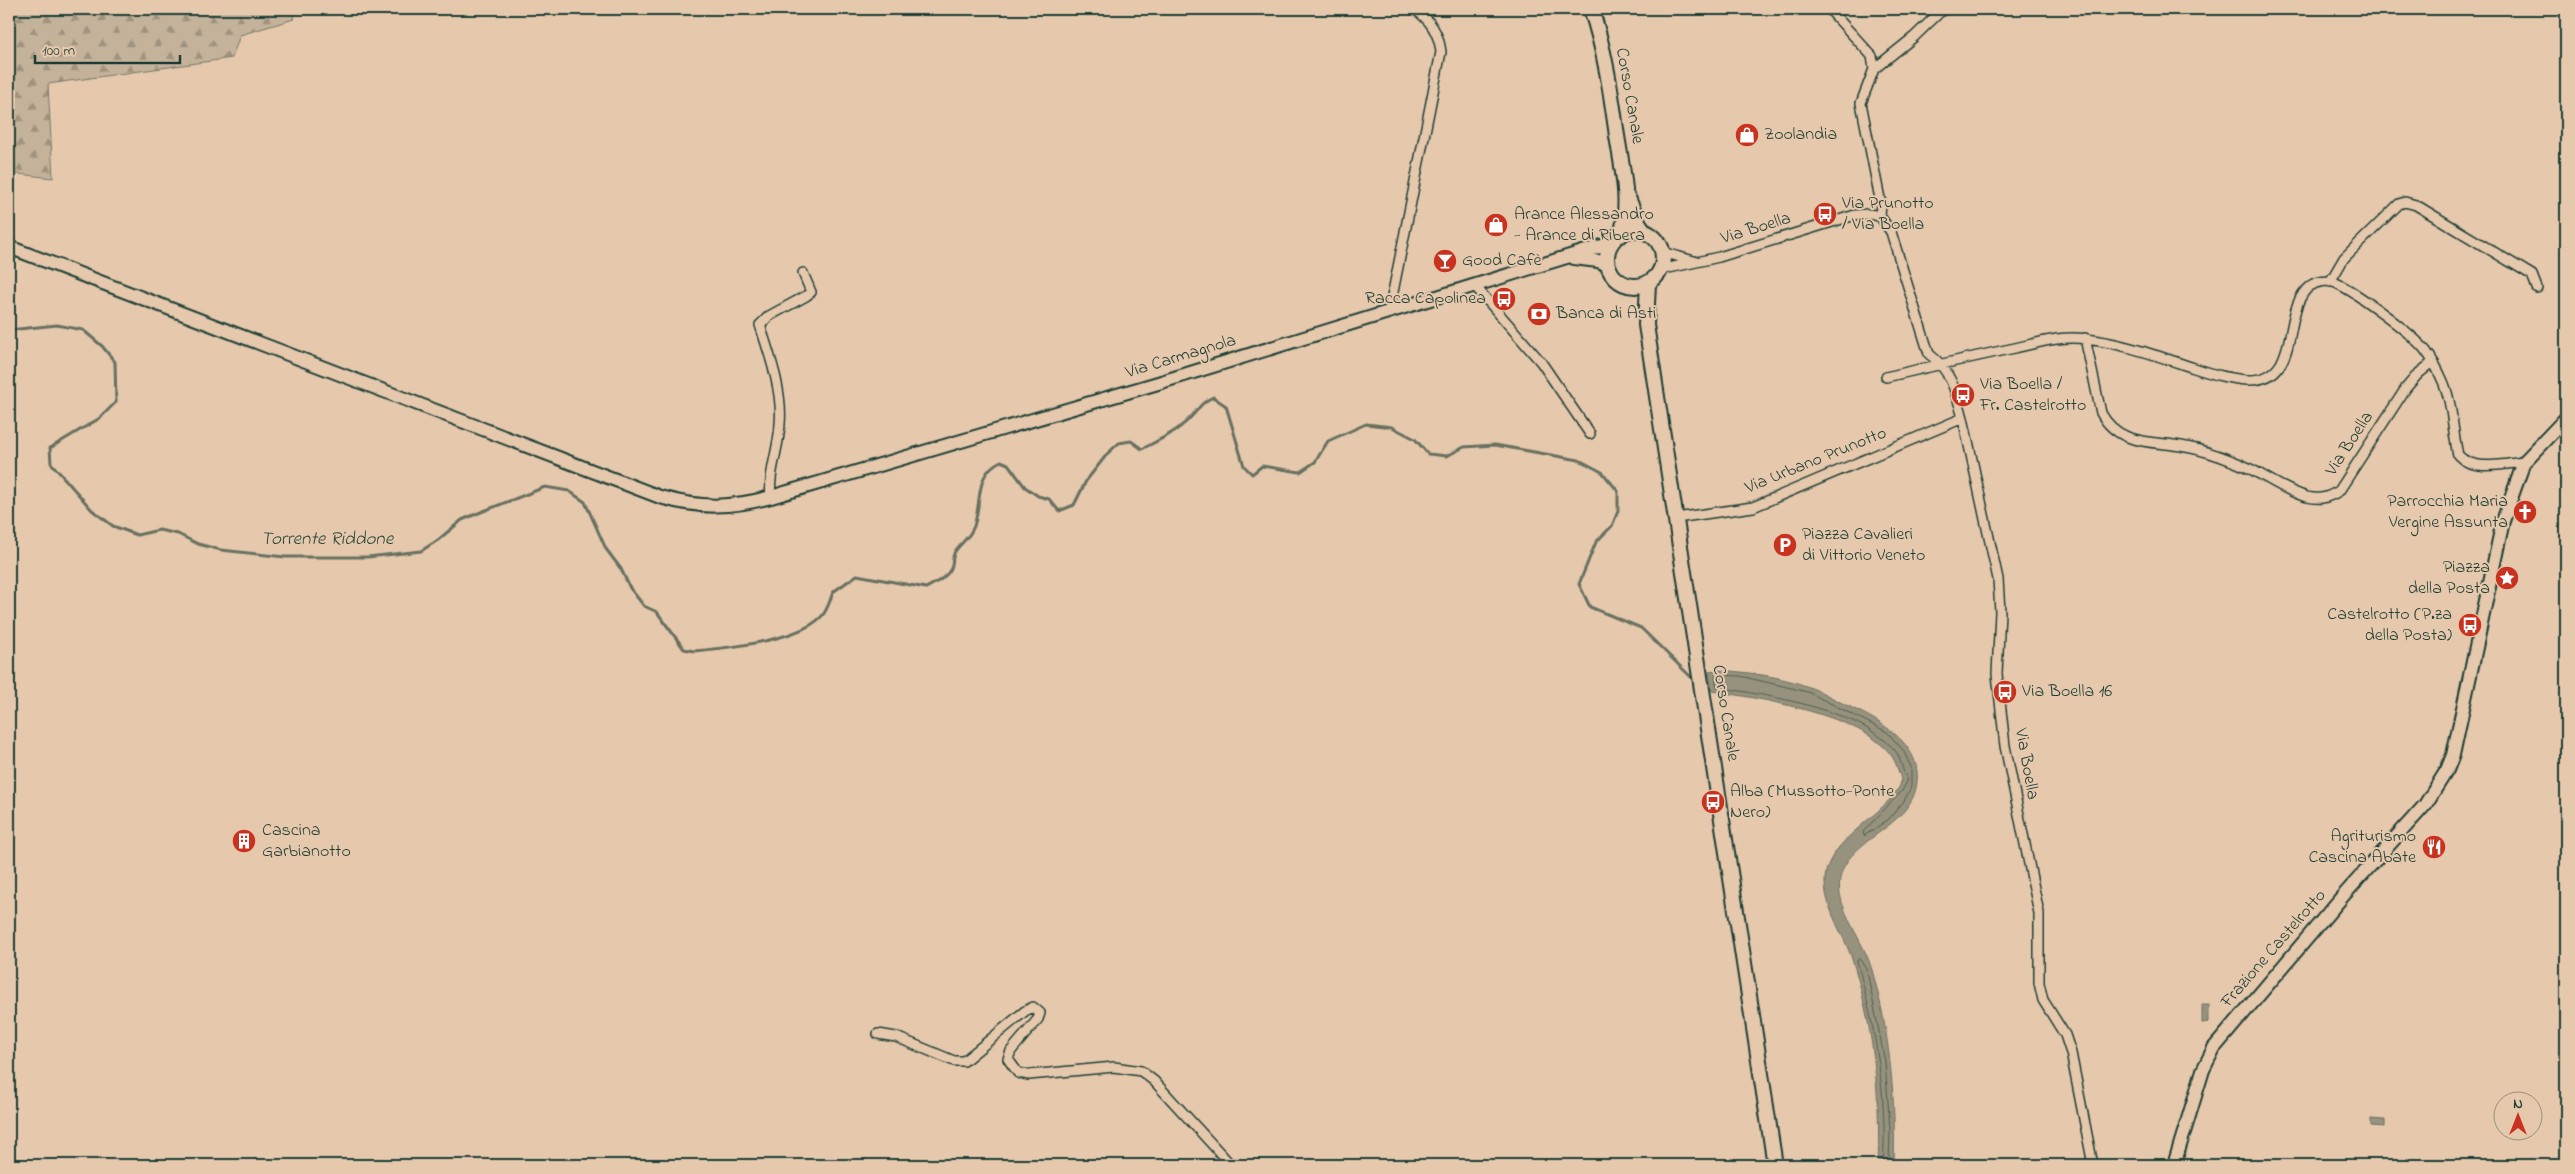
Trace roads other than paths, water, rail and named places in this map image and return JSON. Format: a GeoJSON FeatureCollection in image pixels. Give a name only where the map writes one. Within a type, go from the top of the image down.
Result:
{"type":"FeatureCollection","features":[{"type":"Feature","properties":{"kind":"main road","name":"Corso Canale"},"geometry":{"type":"LineString","coordinates":[[1591,9],[1608,74],[1625,190],[1626,212],[1616,239],[1609,250],[1608,265],[1617,278],[1630,285],[1646,325]]}},
{"type":"Feature","properties":{"kind":"main road","name":"Corso Canale"},"geometry":{"type":"LineString","coordinates":[[1625,190],[1633,212],[1645,232],[1657,240],[1662,252]]}},
{"type":"Feature","properties":{"kind":"main road"},"geometry":{"type":"LineString","coordinates":[[1616,239],[1631,231],[1645,232]]}},
{"type":"Feature","properties":{"kind":"main road","name":"Via Carmagnola"},"geometry":{"type":"LineString","coordinates":[[9,247],[660,497],[683,504],[710,507],[740,505],[772,497],[1474,285],[1566,259],[1616,239]]}},
{"type":"Feature","properties":{"kind":"main road"},"geometry":{"type":"LineString","coordinates":[[1630,285],[1648,282],[1660,270],[1662,252]]}},
{"type":"Feature","properties":{"kind":"main road","name":"Via Carmagnola"},"geometry":{"type":"LineString","coordinates":[[1566,259],[1585,258],[1608,265]]}},
{"type":"Feature","properties":{"kind":"main road","name":"Corso Canale"},"geometry":{"type":"LineString","coordinates":[[1648,282],[1646,325],[1775,1165]]}},
{"type":"Feature","properties":{"kind":"main road","name":"Frazione Castelrotto"},"geometry":{"type":"LineString","coordinates":[[2174,1165],[2203,1070],[2214,1048],[2226,1031],[2342,897],[2425,805],[2447,770],[2456,739],[2503,521],[2524,462],[2566,418]]}},
{"type":"Feature","properties":{"kind":"street"},"geometry":{"type":"LineString","coordinates":[[1389,312],[1441,52],[1440,42],[1434,28],[1424,15],[1414,9]]}},
{"type":"Feature","properties":{"kind":"street"},"geometry":{"type":"LineString","coordinates":[[1830,9],[1872,56],[1874,69],[1914,37],[1940,12],[1947,9]]}},
{"type":"Feature","properties":{"kind":"street","name":"Via Boella"},"geometry":{"type":"LineString","coordinates":[[1874,69],[1861,103],[1881,204],[1880,216],[1891,232],[1929,354],[1943,364],[1957,393],[1963,418],[1998,579],[2000,612],[1997,674],[2006,746],[2039,913],[2039,983],[2043,1000],[2065,1035],[2071,1053],[2093,1165]]}},
{"type":"Feature","properties":{"kind":"street"},"geometry":{"type":"LineString","coordinates":[[2330,282],[2344,258],[2399,204],[2405,202],[2416,205],[2532,275],[2537,288]]}},
{"type":"Feature","properties":{"kind":"street","name":"Via Boella"},"geometry":{"type":"LineString","coordinates":[[1660,270],[1699,262],[1855,216],[1869,214],[1880,216]]}},
{"type":"Feature","properties":{"kind":"street"},"geometry":{"type":"LineString","coordinates":[[1662,252],[1699,262]]}},
{"type":"Feature","properties":{"kind":"street"},"geometry":{"type":"LineString","coordinates":[[772,497],[769,482],[779,437],[780,406],[769,355],[760,325],[769,316],[811,292],[804,273]]}},
{"type":"Feature","properties":{"kind":"street"},"geometry":{"type":"LineString","coordinates":[[1886,377],[2059,339],[2085,338],[2120,344],[2218,375],[2247,380],[2257,379],[2275,372],[2284,356],[2292,333],[2298,303],[2303,293],[2312,285],[2330,282],[2348,290],[2405,332],[2425,350],[2444,385],[2458,455],[2464,462],[2477,466],[2524,462]]}},
{"type":"Feature","properties":{"kind":"street"},"geometry":{"type":"LineString","coordinates":[[1474,285],[1541,362],[1590,434]]}},
{"type":"Feature","properties":{"kind":"street","name":"Via Boella"},"geometry":{"type":"LineString","coordinates":[[2085,338],[2101,413],[2106,423],[2120,434],[2136,442],[2180,446],[2205,451],[2238,462],[2287,490],[2307,497],[2325,499],[2339,491],[2406,388],[2418,374],[2433,362]]}},
{"type":"Feature","properties":{"kind":"street","name":"Via Urbano Prunotto"},"geometry":{"type":"LineString","coordinates":[[1676,518],[1753,507],[1963,418]]}},
{"type":"Feature","properties":{"kind":"street"},"geometry":{"type":"LineString","coordinates":[[878,1034],[896,1037],[954,1061],[964,1061],[1025,1011],[1033,1008],[1040,1013],[1038,1019],[1010,1051],[1008,1059],[1018,1073],[1029,1076],[1114,1067],[1141,1070],[1154,1081],[1231,1165]]}},
{"type":"Feature","properties":{"kind":"water"},"geometry":{"type":"Polygon","coordinates":[[[1717,670],[1775,677],[1818,690],[1883,725],[1906,746],[1913,758],[1917,772],[1916,788],[1910,804],[1899,817],[1858,849],[1847,862],[1841,876],[1840,894],[1846,914],[1869,960],[1883,1018],[1893,1091],[1894,1165],[1878,1165],[1877,1086],[1870,1033],[1859,981],[1851,956],[1832,913],[1825,885],[1826,870],[1832,857],[1841,845],[1889,801],[1900,786],[1901,781],[1897,767],[1887,750],[1868,735],[1844,723],[1786,705],[1712,691],[1709,671],[1717,670]]]}},
{"type":"Feature","properties":{"kind":"water"},"geometry":{"type":"Polygon","coordinates":[[[2202,1005],[2209,1005],[2209,1022],[2202,1023],[2202,1005]]]}},
{"type":"Feature","properties":{"kind":"water"},"geometry":{"type":"Polygon","coordinates":[[[2371,1119],[2385,1120],[2385,1127],[2371,1126],[2371,1119]]]}},
{"type":"Feature","properties":{"kind":"waterway","name":"Torrente Riddone"},"geometry":{"type":"LineString","coordinates":[[9,330],[57,325],[83,330],[102,346],[115,362],[116,402],[100,418],[50,448],[51,463],[92,510],[113,526],[137,535],[159,530],[178,534],[198,544],[221,550],[285,557],[368,557],[421,551],[462,520],[545,487],[569,491],[585,502],[606,549],[621,569],[630,588],[644,606],[657,612],[684,649],[694,651],[761,642],[796,632],[821,617],[827,608],[833,592],[857,575],[926,588],[942,579],[951,569],[955,552],[974,526],[980,489],[992,466],[1001,461],[1008,464],[1025,487],[1038,496],[1049,499],[1059,511],[1074,505],[1086,481],[1108,453],[1119,443],[1131,441],[1142,449],[1179,427],[1202,404],[1213,397],[1226,406],[1244,466],[1252,474],[1262,466],[1300,472],[1315,462],[1328,441],[1366,424],[1392,427],[1415,439],[1428,454],[1447,456],[1464,447],[1495,445],[1579,460],[1602,472],[1618,491],[1618,511],[1612,526],[1596,542],[1579,584],[1590,607],[1641,628],[1691,677],[1697,679]]}},
{"type":"Feature","properties":{"kind":"place","name":"Zoolandia"},"geometry":{"type":"Point","coordinates":[1747,135]}},
{"type":"Feature","properties":{"kind":"place","name":"Via Prunotto / Via Boella"},"geometry":{"type":"Point","coordinates":[1825,214]}},
{"type":"Feature","properties":{"kind":"place","name":"Arance Alessandro - Arance di Ribera"},"geometry":{"type":"Point","coordinates":[1496,225]}},
{"type":"Feature","properties":{"kind":"place","name":"Good Cafè"},"geometry":{"type":"Point","coordinates":[1445,261]}},
{"type":"Feature","properties":{"kind":"place","name":"Racca Capolinea"},"geometry":{"type":"Point","coordinates":[1504,299]}},
{"type":"Feature","properties":{"kind":"place","name":"Banca di Asti"},"geometry":{"type":"Point","coordinates":[1539,314]}},
{"type":"Feature","properties":{"kind":"place","name":"Via Boella / Fr. Castelrotto"},"geometry":{"type":"Point","coordinates":[1963,395]}},
{"type":"Feature","properties":{"kind":"place","name":"Parrocchia Maria Vergine Assunta"},"geometry":{"type":"Point","coordinates":[2525,512]}},
{"type":"Feature","properties":{"kind":"place","name":"Piazza Cavalieri di Vittorio Veneto"},"geometry":{"type":"Point","coordinates":[1785,545]}},
{"type":"Feature","properties":{"kind":"place","name":"Piazza della Posta"},"geometry":{"type":"Point","coordinates":[2507,578]}},
{"type":"Feature","properties":{"kind":"place","name":"Castelrotto (P.za della Posta)"},"geometry":{"type":"Point","coordinates":[2470,625]}},
{"type":"Feature","properties":{"kind":"place","name":"Via Boella 16"},"geometry":{"type":"Point","coordinates":[2005,692]}},
{"type":"Feature","properties":{"kind":"place","name":"Alba (Mussotto-Ponte Nero)"},"geometry":{"type":"Point","coordinates":[1713,802]}},
{"type":"Feature","properties":{"kind":"place","name":"Cascina Garbianotto"},"geometry":{"type":"Point","coordinates":[244,841]}},
{"type":"Feature","properties":{"kind":"place","name":"Agriturismo Cascina Abate"},"geometry":{"type":"Point","coordinates":[2434,847]}}]}
